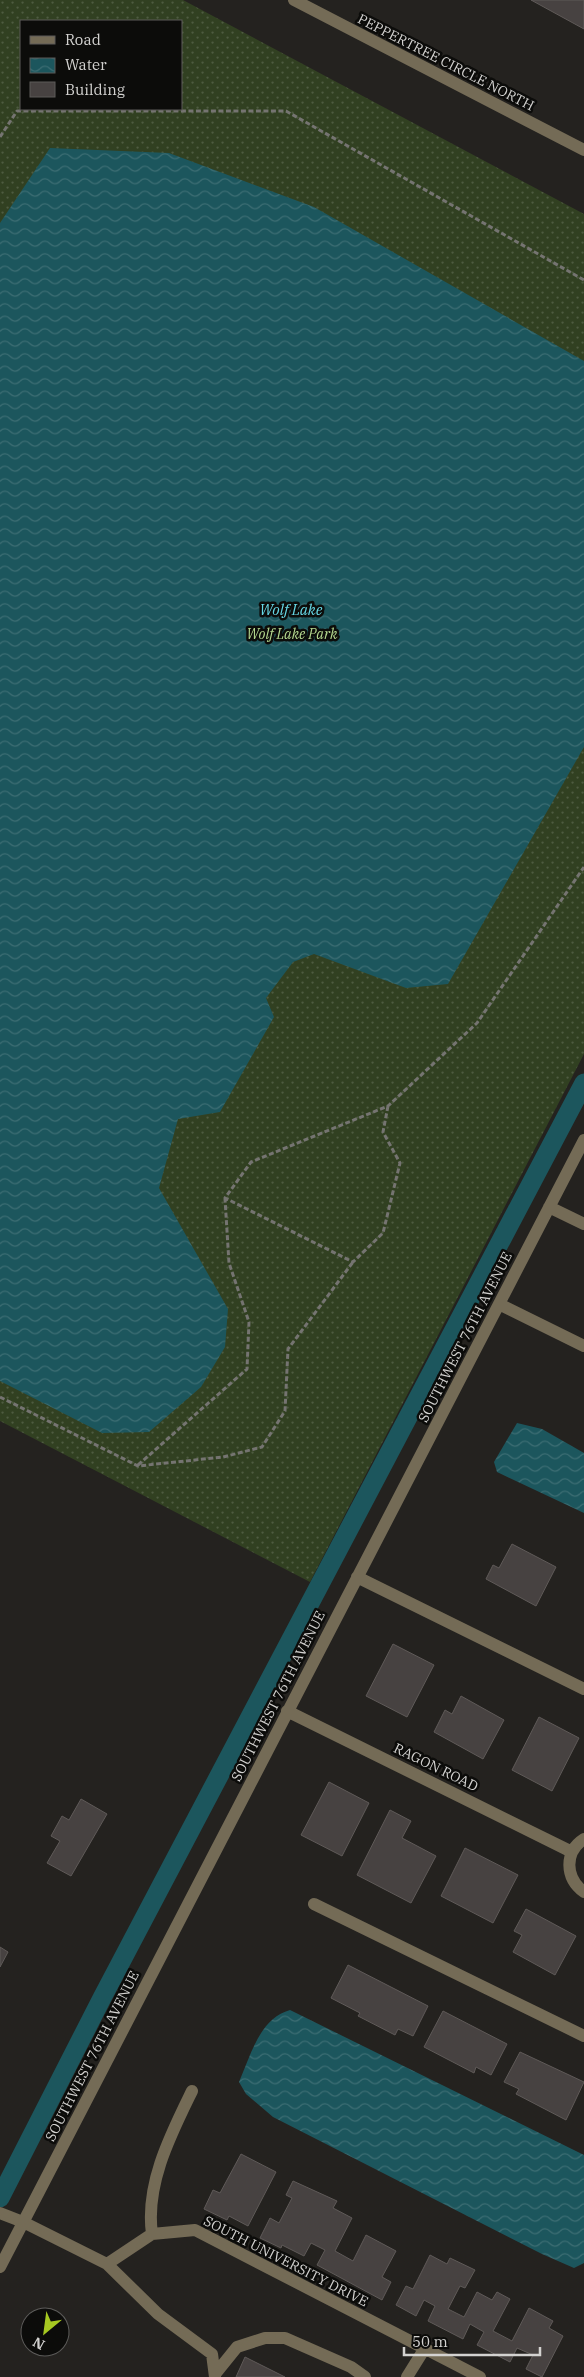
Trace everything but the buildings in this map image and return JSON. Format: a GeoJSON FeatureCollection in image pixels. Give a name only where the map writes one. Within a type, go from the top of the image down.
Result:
{"type":"FeatureCollection","features":[{"type":"Feature","properties":{"kind":"street","name":"PEPPERTREE CIRCLE NORTH"},"geometry":{"type":"LineString","coordinates":[[294,0],[584,150]]}},
{"type":"Feature","properties":{"kind":"street","name":"SOUTHWEST 76TH AVENUE"},"geometry":{"type":"LineString","coordinates":[[0,2267],[584,1140]]}},
{"type":"Feature","properties":{"kind":"street"},"geometry":{"type":"LineString","coordinates":[[549,1207],[584,1224]]}},
{"type":"Feature","properties":{"kind":"street"},"geometry":{"type":"LineString","coordinates":[[499,1304],[584,1346]]}},
{"type":"Feature","properties":{"kind":"street"},"geometry":{"type":"LineString","coordinates":[[357,1577],[584,1689]]}},
{"type":"Feature","properties":{"kind":"street","name":"RAGON ROAD"},"geometry":{"type":"LineString","coordinates":[[287,1711],[572,1852]]}},
{"type":"Feature","properties":{"kind":"street"},"geometry":{"type":"LineString","coordinates":[[584,1839],[572,1852],[569,1862],[570,1873],[575,1884],[584,1892]]}},
{"type":"Feature","properties":{"kind":"street"},"geometry":{"type":"LineString","coordinates":[[314,1904],[584,2036]]}},
{"type":"Feature","properties":{"kind":"street"},"geometry":{"type":"LineString","coordinates":[[152,2234],[150,2216],[152,2192],[177,2122],[192,2091]]}},
{"type":"Feature","properties":{"kind":"street"},"geometry":{"type":"LineString","coordinates":[[0,2213],[23,2222],[107,2264],[158,2314],[212,2354],[216,2375]]}},
{"type":"Feature","properties":{"kind":"street","name":"SOUTH UNIVERSITY DRIVE"},"geometry":{"type":"LineString","coordinates":[[107,2264],[152,2234],[194,2230],[480,2377]]}},
{"type":"Feature","properties":{"kind":"street"},"geometry":{"type":"LineString","coordinates":[[216,2375],[237,2347],[265,2338],[285,2338],[351,2367],[365,2377]]}},
{"type":"Feature","properties":{"kind":"street"},"geometry":{"type":"LineString","coordinates":[[407,2377],[425,2348]]}},
{"type":"Feature","properties":{"kind":"path"},"geometry":{"type":"LineString","coordinates":[[0,137],[18,112],[286,111],[584,280]]}},
{"type":"Feature","properties":{"kind":"path"},"geometry":{"type":"LineString","coordinates":[[138,1466],[247,1369],[249,1322],[229,1263],[225,1198],[251,1162],[388,1106],[477,1023],[584,867]]}},
{"type":"Feature","properties":{"kind":"path"},"geometry":{"type":"LineString","coordinates":[[0,1397],[138,1466],[223,1457],[262,1447],[285,1412],[288,1348],[353,1262],[383,1232],[400,1164],[383,1132],[388,1106]]}},
{"type":"Feature","properties":{"kind":"path"},"geometry":{"type":"LineString","coordinates":[[225,1198],[353,1262]]}},
{"type":"Feature","properties":{"kind":"green space","name":"Wolf Lake"},"geometry":{"type":"Polygon","coordinates":[[[0,0],[183,0],[584,214],[584,1054],[310,1582],[0,1421],[0,0]]]}},
{"type":"Feature","properties":{"kind":"water","name":"Wolf Lake"},"geometry":{"type":"Polygon","coordinates":[[[50,148],[169,153],[314,207],[584,361],[584,747],[448,984],[406,988],[314,954],[293,962],[266,998],[274,1017],[220,1112],[178,1119],[159,1188],[228,1309],[225,1347],[201,1387],[149,1432],[102,1433],[0,1381],[0,223],[50,148]]]}},
{"type":"Feature","properties":{"kind":"water"},"geometry":{"type":"Polygon","coordinates":[[[517,1423],[542,1429],[584,1453],[584,1513],[497,1472],[494,1462],[517,1423]]]}},
{"type":"Feature","properties":{"kind":"water"},"geometry":{"type":"Polygon","coordinates":[[[290,2010],[584,2155],[584,2263],[574,2268],[542,2254],[273,2117],[246,2094],[239,2082],[257,2039],[271,2021],[290,2010]]]}},
{"type":"Feature","properties":{"kind":"waterway"},"geometry":{"type":"LineString","coordinates":[[0,2198],[102,1998],[584,1083]]}},
{"type":"Feature","properties":{"kind":"park label","name":"Wolf Lake Park"},"geometry":{"type":"Point","coordinates":[292,634]}}]}
